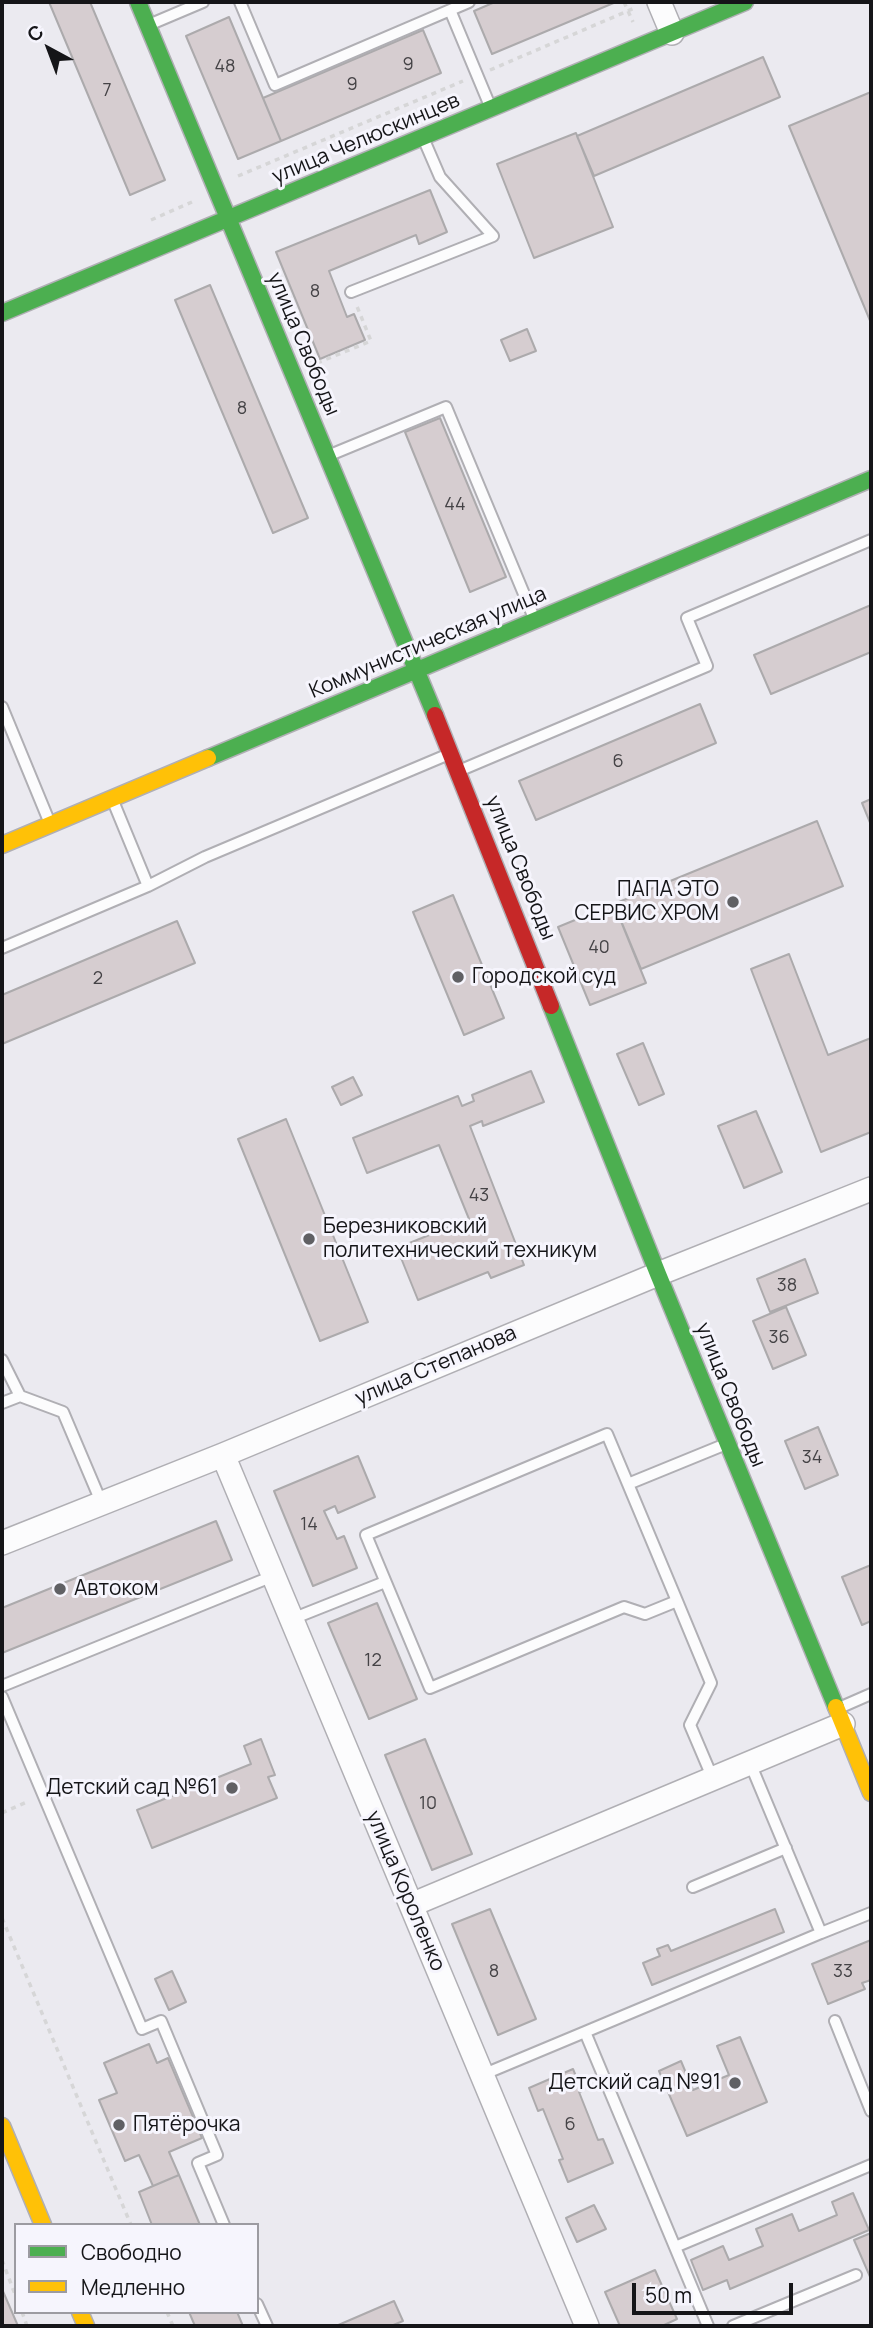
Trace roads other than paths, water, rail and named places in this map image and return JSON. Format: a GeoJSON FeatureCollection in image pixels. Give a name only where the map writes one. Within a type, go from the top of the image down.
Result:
{"type":"FeatureCollection","features":[{"type":"Feature","properties":{"kind":"street","name":"улица Свободы"},"geometry":{"type":"LineString","coordinates":[[138,2],[451,753],[658,1273],[871,1793]]}},
{"type":"Feature","properties":{"kind":"street","name":"улица Челюскинцев"},"geometry":{"type":"LineString","coordinates":[[2,313],[745,2]]}},
{"type":"Feature","properties":{"kind":"street"},"geometry":{"type":"LineString","coordinates":[[650,4],[672,33]]}},
{"type":"Feature","properties":{"kind":"street","name":"Коммунистическая улица"},"geometry":{"type":"LineString","coordinates":[[2,845],[871,480]]}},
{"type":"Feature","properties":{"kind":"street","name":"улица Степанова"},"geometry":{"type":"LineString","coordinates":[[2,1544],[223,1455],[658,1273],[871,1189]]}},
{"type":"Feature","properties":{"kind":"street","name":"улица Короленко"},"geometry":{"type":"LineString","coordinates":[[223,1455],[587,2326]]}},
{"type":"Feature","properties":{"kind":"street"},"geometry":{"type":"LineString","coordinates":[[411,1905],[750,1763],[840,1716]]}},
{"type":"Feature","properties":{"kind":"street"},"geometry":{"type":"LineString","coordinates":[[2,2126],[42,2223]]}},
{"type":"Feature","properties":{"kind":"lane"},"geometry":{"type":"LineString","coordinates":[[148,25],[203,2]]}},
{"type":"Feature","properties":{"kind":"lane"},"geometry":{"type":"LineString","coordinates":[[240,2],[275,85],[469,2]]}},
{"type":"Feature","properties":{"kind":"lane"},"geometry":{"type":"LineString","coordinates":[[450,10],[491,109]]}},
{"type":"Feature","properties":{"kind":"lane"},"geometry":{"type":"LineString","coordinates":[[351,292],[493,236],[440,177],[422,138]]}},
{"type":"Feature","properties":{"kind":"lane"},"geometry":{"type":"LineString","coordinates":[[327,456],[446,407],[535,621]]}},
{"type":"Feature","properties":{"kind":"lane"},"geometry":{"type":"LineString","coordinates":[[458,771],[707,666],[687,618],[871,541]]}},
{"type":"Feature","properties":{"kind":"lane"},"geometry":{"type":"LineString","coordinates":[[2,707],[50,825]]}},
{"type":"Feature","properties":{"kind":"lane"},"geometry":{"type":"LineString","coordinates":[[2,948],[148,886],[205,857],[451,753]]}},
{"type":"Feature","properties":{"kind":"lane"},"geometry":{"type":"LineString","coordinates":[[112,799],[148,886]]}},
{"type":"Feature","properties":{"kind":"lane"},"geometry":{"type":"LineString","coordinates":[[2,1360],[20,1396]]}},
{"type":"Feature","properties":{"kind":"lane"},"geometry":{"type":"LineString","coordinates":[[2,1403],[20,1396],[63,1412],[102,1504]]}},
{"type":"Feature","properties":{"kind":"lane"},"geometry":{"type":"LineString","coordinates":[[677,1601],[645,1614],[624,1607],[430,1688],[366,1535],[607,1434],[677,1601],[711,1683],[690,1726],[713,1779]]}},
{"type":"Feature","properties":{"kind":"lane"},"geometry":{"type":"LineString","coordinates":[[628,1484],[727,1443]]}},
{"type":"Feature","properties":{"kind":"lane"},"geometry":{"type":"LineString","coordinates":[[2,1686],[273,1576]]}},
{"type":"Feature","properties":{"kind":"lane"},"geometry":{"type":"LineString","coordinates":[[292,1619],[385,1581]]}},
{"type":"Feature","properties":{"kind":"lane"},"geometry":{"type":"LineString","coordinates":[[840,1716],[871,1695]]}},
{"type":"Feature","properties":{"kind":"lane"},"geometry":{"type":"LineString","coordinates":[[2,1696],[142,2029],[161,2021],[217,2155],[198,2163],[223,2223]]}},
{"type":"Feature","properties":{"kind":"lane"},"geometry":{"type":"LineString","coordinates":[[750,1763],[821,1933]]}},
{"type":"Feature","properties":{"kind":"lane"},"geometry":{"type":"LineString","coordinates":[[693,1887],[786,1848]]}},
{"type":"Feature","properties":{"kind":"lane"},"geometry":{"type":"LineString","coordinates":[[482,2075],[871,1913]]}},
{"type":"Feature","properties":{"kind":"lane"},"geometry":{"type":"LineString","coordinates":[[835,2021],[871,2111]]}},
{"type":"Feature","properties":{"kind":"lane"},"geometry":{"type":"LineString","coordinates":[[585,2032],[708,2326]]}},
{"type":"Feature","properties":{"kind":"lane"},"geometry":{"type":"LineString","coordinates":[[675,2247],[871,2165]]}},
{"type":"Feature","properties":{"kind":"lane"},"geometry":{"type":"LineString","coordinates":[[733,2326],[856,2275]]}},
{"type":"Feature","properties":{"kind":"lane"},"geometry":{"type":"LineString","coordinates":[[259,2308],[267,2326]]}},
{"type":"Feature","properties":{"kind":"place","name":"ПАПА ЭТО СЕРВИС ХРОМ"},"geometry":{"type":"Point","coordinates":[733,902]}},
{"type":"Feature","properties":{"kind":"place","name":"Городской суд"},"geometry":{"type":"Point","coordinates":[458,977]}},
{"type":"Feature","properties":{"kind":"place","name":"Березниковский политехнический техникум"},"geometry":{"type":"Point","coordinates":[309,1239]}},
{"type":"Feature","properties":{"kind":"place","name":"Автоком"},"geometry":{"type":"Point","coordinates":[60,1589]}},
{"type":"Feature","properties":{"kind":"place","name":"Детский сад №61"},"geometry":{"type":"Point","coordinates":[232,1788]}},
{"type":"Feature","properties":{"kind":"place","name":"Детский сад №91"},"geometry":{"type":"Point","coordinates":[735,2083]}},
{"type":"Feature","properties":{"kind":"place","name":"Пятёрочка"},"geometry":{"type":"Point","coordinates":[119,2125]}}]}
